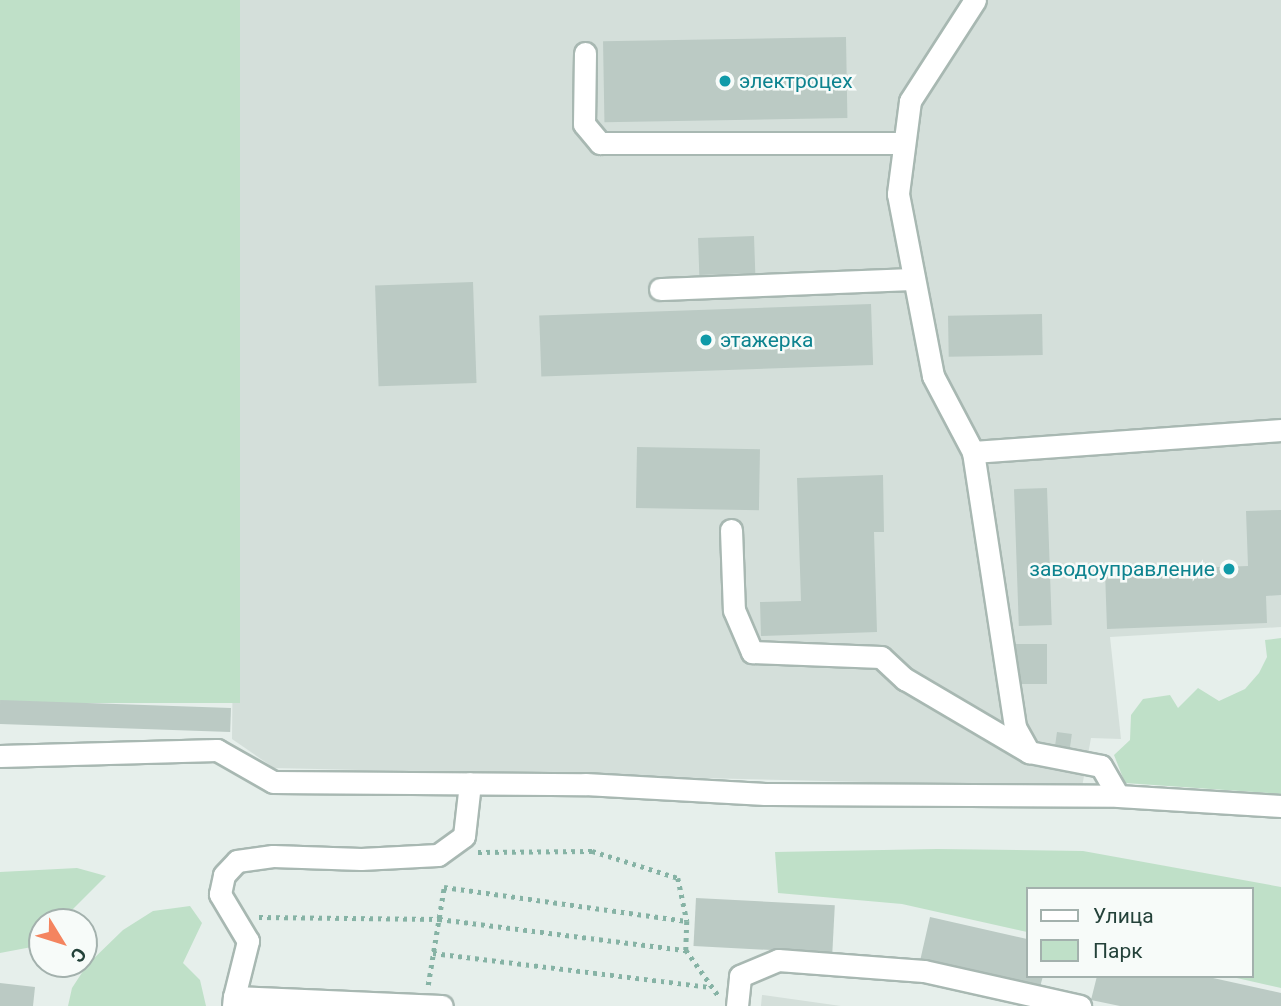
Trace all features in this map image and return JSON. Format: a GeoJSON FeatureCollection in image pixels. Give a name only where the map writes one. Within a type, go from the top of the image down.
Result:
{"type":"FeatureCollection","features":[{"type":"Feature","properties":{"kind":"lane"},"geometry":{"type":"LineString","coordinates":[[975,0],[910,101],[898,194],[933,376],[973,452],[1015,727],[1029,752]]}},
{"type":"Feature","properties":{"kind":"lane"},"geometry":{"type":"LineString","coordinates":[[585,53],[584,124],[600,143],[904,143]]}},
{"type":"Feature","properties":{"kind":"lane"},"geometry":{"type":"LineString","coordinates":[[660,289],[914,279]]}},
{"type":"Feature","properties":{"kind":"lane"},"geometry":{"type":"LineString","coordinates":[[973,452],[1281,430]]}},
{"type":"Feature","properties":{"kind":"lane"},"geometry":{"type":"LineString","coordinates":[[732,530],[733,610],[752,652],[881,657],[905,679],[1029,752],[1101,766],[1118,796]]}},
{"type":"Feature","properties":{"kind":"lane"},"geometry":{"type":"LineString","coordinates":[[0,756],[217,750],[273,782],[585,784],[765,794],[1118,796],[1281,806]]}},
{"type":"Feature","properties":{"kind":"lane"},"geometry":{"type":"LineString","coordinates":[[434,1004],[234,1001],[248,941],[220,894],[224,875],[237,861],[273,856],[361,859],[438,855],[464,836],[470,783]]}},
{"type":"Feature","properties":{"kind":"lane"},"geometry":{"type":"LineString","coordinates":[[729,1004],[740,976],[778,960],[924,971],[1080,1006]]}},
{"type":"Feature","properties":{"kind":"path"},"geometry":{"type":"LineString","coordinates":[[464,852],[592,851],[678,878],[687,921],[686,950],[712,987],[729,1004]]}},
{"type":"Feature","properties":{"kind":"path"},"geometry":{"type":"LineString","coordinates":[[439,881],[444,887],[687,921]]}},
{"type":"Feature","properties":{"kind":"path"},"geometry":{"type":"LineString","coordinates":[[434,1004],[433,953],[444,887]]}},
{"type":"Feature","properties":{"kind":"path"},"geometry":{"type":"LineString","coordinates":[[232,916],[439,919],[686,950]]}},
{"type":"Feature","properties":{"kind":"path"},"geometry":{"type":"LineString","coordinates":[[433,953],[712,987]]}},
{"type":"Feature","properties":{"kind":"shaded area"},"geometry":{"type":"Polygon","coordinates":[[[240,0],[1281,0],[1281,627],[1110,637],[1121,739],[1091,738],[1082,787],[274,768],[232,739],[240,0]]]}},
{"type":"Feature","properties":{"kind":"shaded area"},"geometry":{"type":"Polygon","coordinates":[[[763,995],[841,1006],[761,1006],[763,995]]]}},
{"type":"Feature","properties":{"kind":"green space"},"geometry":{"type":"Polygon","coordinates":[[[0,0],[240,0],[240,703],[0,703],[0,0]]]}},
{"type":"Feature","properties":{"kind":"green space"},"geometry":{"type":"Polygon","coordinates":[[[1281,638],[1281,794],[1125,783],[1114,755],[1130,740],[1131,715],[1143,699],[1170,695],[1178,708],[1198,688],[1219,701],[1245,689],[1259,673],[1267,657],[1265,640],[1281,638]]]}},
{"type":"Feature","properties":{"kind":"green space"},"geometry":{"type":"Polygon","coordinates":[[[937,849],[1083,851],[1281,887],[1281,988],[1237,978],[1253,978],[1253,887],[1026,887],[1026,932],[902,904],[778,893],[775,852],[937,849]]]}},
{"type":"Feature","properties":{"kind":"green space"},"geometry":{"type":"Polygon","coordinates":[[[77,868],[106,876],[74,908],[28,908],[28,948],[0,953],[0,872],[77,868]]]}},
{"type":"Feature","properties":{"kind":"green space"},"geometry":{"type":"Polygon","coordinates":[[[190,906],[202,923],[183,963],[200,980],[206,1006],[68,1006],[72,988],[79,978],[98,978],[98,954],[123,930],[153,911],[190,906]]]}},
{"type":"Feature","properties":{"kind":"building","name":"электроцех"},"geometry":{"type":"Polygon","coordinates":[[[846,37],[847,118],[604,122],[603,41],[846,37]]]}},
{"type":"Feature","properties":{"kind":"building"},"geometry":{"type":"Polygon","coordinates":[[[754,236],[755,273],[699,275],[698,238],[754,236]]]}},
{"type":"Feature","properties":{"kind":"building"},"geometry":{"type":"Polygon","coordinates":[[[473,282],[477,383],[379,386],[375,285],[473,282]]]}},
{"type":"Feature","properties":{"kind":"building","name":"этажерка"},"geometry":{"type":"Polygon","coordinates":[[[871,304],[873,365],[541,377],[539,316],[871,304]]]}},
{"type":"Feature","properties":{"kind":"building"},"geometry":{"type":"Polygon","coordinates":[[[1042,314],[1043,355],[949,357],[948,316],[1042,314]]]}},
{"type":"Feature","properties":{"kind":"building"},"geometry":{"type":"Polygon","coordinates":[[[637,447],[760,449],[759,510],[636,508],[637,447]]]}},
{"type":"Feature","properties":{"kind":"building"},"geometry":{"type":"Polygon","coordinates":[[[883,475],[884,532],[874,532],[877,632],[761,636],[760,602],[801,601],[797,478],[883,475]]]}},
{"type":"Feature","properties":{"kind":"building"},"geometry":{"type":"Polygon","coordinates":[[[1047,488],[1052,625],[1019,626],[1014,489],[1047,488]]]}},
{"type":"Feature","properties":{"kind":"building","name":"заводоуправление"},"geometry":{"type":"Polygon","coordinates":[[[1281,510],[1281,595],[1266,596],[1267,623],[1107,629],[1105,571],[1248,566],[1246,511],[1281,510]]]}},
{"type":"Feature","properties":{"kind":"building"},"geometry":{"type":"Polygon","coordinates":[[[1014,644],[1047,644],[1047,684],[1014,684],[1014,644]]]}},
{"type":"Feature","properties":{"kind":"building"},"geometry":{"type":"Polygon","coordinates":[[[0,700],[231,708],[230,732],[0,724],[0,700]]]}},
{"type":"Feature","properties":{"kind":"building"},"geometry":{"type":"Polygon","coordinates":[[[1057,732],[1072,734],[1069,751],[1055,749],[1057,732]]]}},
{"type":"Feature","properties":{"kind":"building"},"geometry":{"type":"Polygon","coordinates":[[[696,898],[835,905],[832,953],[693,946],[696,898]]]}},
{"type":"Feature","properties":{"kind":"building"},"geometry":{"type":"Polygon","coordinates":[[[930,917],[1026,939],[1026,978],[1042,978],[1040,987],[920,961],[930,917]]]}},
{"type":"Feature","properties":{"kind":"building"},"geometry":{"type":"Polygon","coordinates":[[[1096,978],[1213,978],[1281,993],[1281,1006],[1120,1006],[1091,1000],[1096,978]]]}},
{"type":"Feature","properties":{"kind":"building"},"geometry":{"type":"Polygon","coordinates":[[[0,983],[35,987],[33,1006],[0,1006],[0,983]]]}},
{"type":"Feature","properties":{"kind":"place","name":"электроцех"},"geometry":{"type":"Point","coordinates":[725,81]}},
{"type":"Feature","properties":{"kind":"place","name":"этажерка"},"geometry":{"type":"Point","coordinates":[706,340]}},
{"type":"Feature","properties":{"kind":"place","name":"заводоуправление"},"geometry":{"type":"Point","coordinates":[1229,569]}}]}
